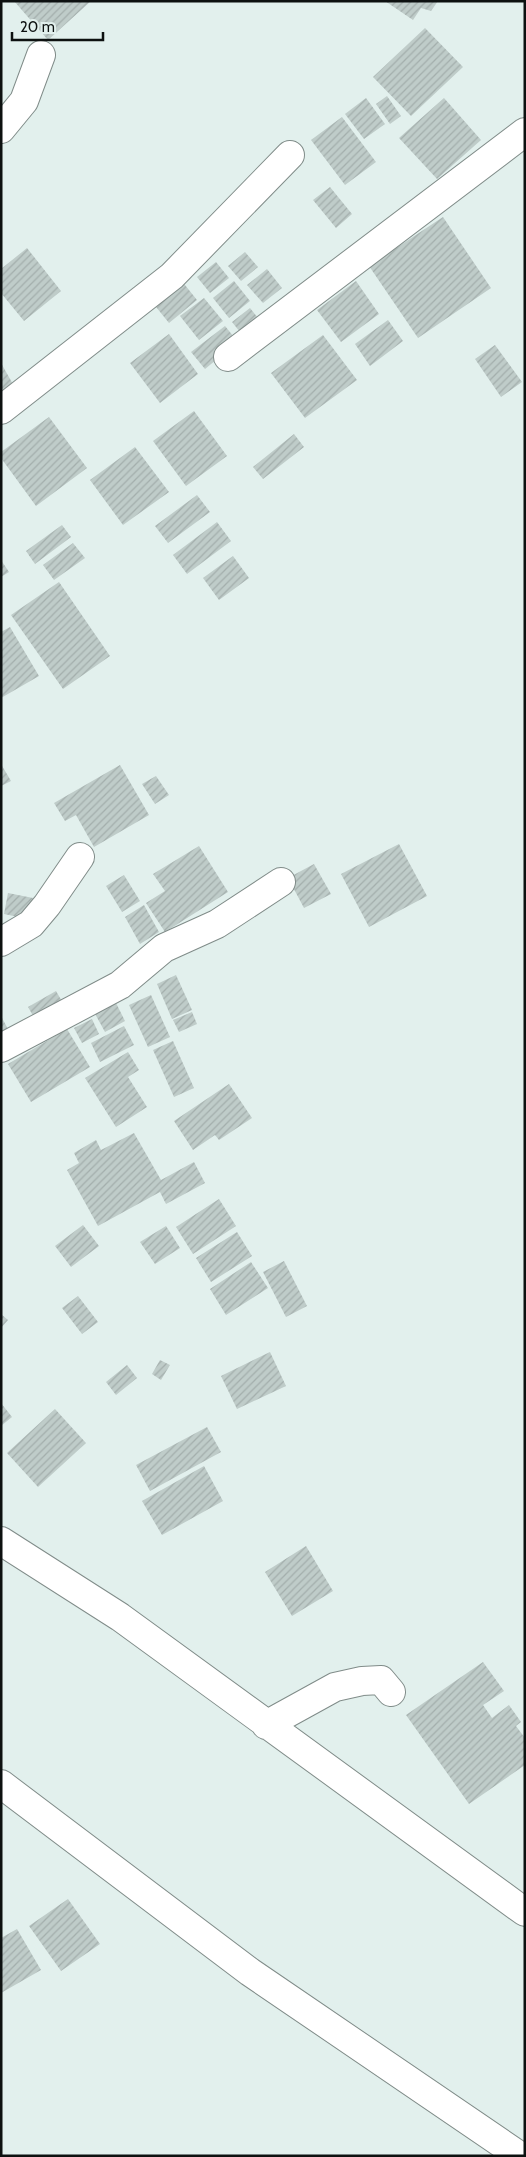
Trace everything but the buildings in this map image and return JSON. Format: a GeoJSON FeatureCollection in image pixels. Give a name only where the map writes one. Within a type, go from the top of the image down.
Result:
{"type":"FeatureCollection","features":[{"type":"Feature","properties":{"kind":"street"},"geometry":{"type":"LineString","coordinates":[[1,129],[24,101],[41,55]]}},
{"type":"Feature","properties":{"kind":"street"},"geometry":{"type":"LineString","coordinates":[[228,357],[525,132]]}},
{"type":"Feature","properties":{"kind":"street"},"geometry":{"type":"LineString","coordinates":[[1,410],[172,276],[290,155]]}},
{"type":"Feature","properties":{"kind":"street"},"geometry":{"type":"LineString","coordinates":[[1,942],[30,924],[47,905],[80,856]]}},
{"type":"Feature","properties":{"kind":"street"},"geometry":{"type":"LineString","coordinates":[[1,1048],[120,985],[164,948],[217,924],[281,882]]}},
{"type":"Feature","properties":{"kind":"street"},"geometry":{"type":"LineString","coordinates":[[1,1541],[120,1617],[525,1912]]}},
{"type":"Feature","properties":{"kind":"street"},"geometry":{"type":"LineString","coordinates":[[266,1724],[335,1687],[362,1681],[381,1680],[391,1692]]}},
{"type":"Feature","properties":{"kind":"street"},"geometry":{"type":"LineString","coordinates":[[1,1784],[250,1972],[520,2156]]}}]}
